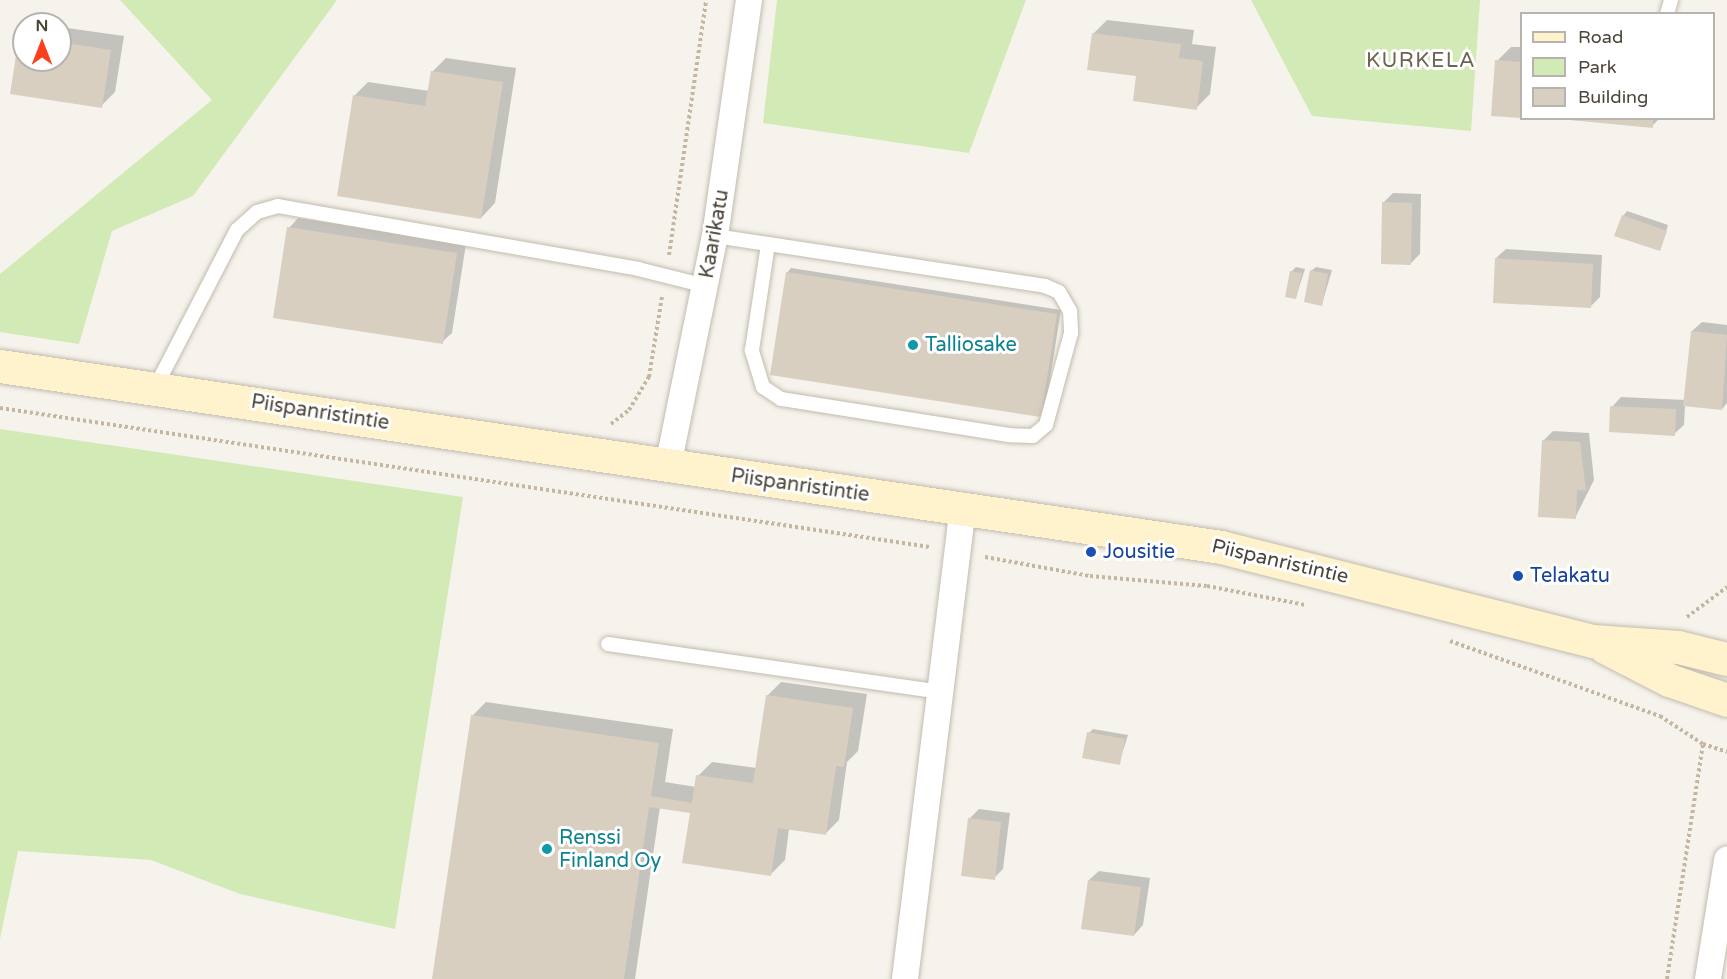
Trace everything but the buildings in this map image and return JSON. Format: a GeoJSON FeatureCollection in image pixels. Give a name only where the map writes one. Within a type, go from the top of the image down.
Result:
{"type":"FeatureCollection","features":[{"type":"Feature","properties":{"kind":"street","name":"Kaarikatu"},"geometry":{"type":"LineString","coordinates":[[668,466],[715,236],[749,0]]}},
{"type":"Feature","properties":{"kind":"street","name":"Piispanristintie"},"geometry":{"type":"LineString","coordinates":[[0,366],[1221,547],[1593,641],[1678,647],[1727,659]]}},
{"type":"Feature","properties":{"kind":"street"},"geometry":{"type":"LineString","coordinates":[[905,979],[956,551],[963,510]]}},
{"type":"Feature","properties":{"kind":"street","name":"Piispanristintie"},"geometry":{"type":"LineString","coordinates":[[1593,641],[1669,680],[1727,700]]}},
{"type":"Feature","properties":{"kind":"street"},"geometry":{"type":"LineString","coordinates":[[1708,979],[1727,860]]}},
{"type":"Feature","properties":{"kind":"lane"},"geometry":{"type":"LineString","coordinates":[[154,388],[237,230],[256,212],[278,206],[638,269],[706,286]]}},
{"type":"Feature","properties":{"kind":"lane"},"geometry":{"type":"LineString","coordinates":[[715,236],[768,244],[1059,292],[1070,311],[1071,333],[1046,425],[1033,436],[1009,435],[781,399],[763,387],[752,350],[768,244]]}},
{"type":"Feature","properties":{"kind":"lane"},"geometry":{"type":"LineString","coordinates":[[608,644],[940,692]]}},
{"type":"Feature","properties":{"kind":"path"},"geometry":{"type":"LineString","coordinates":[[0,408],[956,551],[1090,576],[1218,588],[1319,608]]}},
{"type":"Feature","properties":{"kind":"path"},"geometry":{"type":"LineString","coordinates":[[1444,639],[1660,716],[1703,744],[1727,752]]}},
{"type":"Feature","properties":{"kind":"path"},"geometry":{"type":"LineString","coordinates":[[1667,979],[1703,744]]}},
{"type":"Feature","properties":{"kind":"green space"},"geometry":{"type":"Polygon","coordinates":[[[120,0],[337,0],[193,196],[112,231],[79,344],[0,332],[0,274],[212,100],[120,0]]]}},
{"type":"Feature","properties":{"kind":"green space"},"geometry":{"type":"Polygon","coordinates":[[[777,0],[1026,0],[969,153],[763,123],[777,0]]]}},
{"type":"Feature","properties":{"kind":"green space"},"geometry":{"type":"Polygon","coordinates":[[[1251,0],[1480,0],[1471,131],[1312,116],[1251,0]]]}},
{"type":"Feature","properties":{"kind":"green space"},"geometry":{"type":"Polygon","coordinates":[[[0,429],[463,497],[395,929],[240,894],[151,860],[18,851],[0,939],[0,429]]]}},
{"type":"Feature","properties":{"kind":"place","name":"Talliosake"},"geometry":{"type":"Point","coordinates":[913,345]}},
{"type":"Feature","properties":{"kind":"place","name":"Jousitie"},"geometry":{"type":"Point","coordinates":[1091,552]}},
{"type":"Feature","properties":{"kind":"place","name":"Telakatu"},"geometry":{"type":"Point","coordinates":[1518,576]}},
{"type":"Feature","properties":{"kind":"place","name":"Renssi Finland Oy"},"geometry":{"type":"Point","coordinates":[547,849]}},
{"type":"Feature","properties":{"kind":"district","name":"KURKELA"},"geometry":{"type":"Point","coordinates":[1421,61]}}]}
